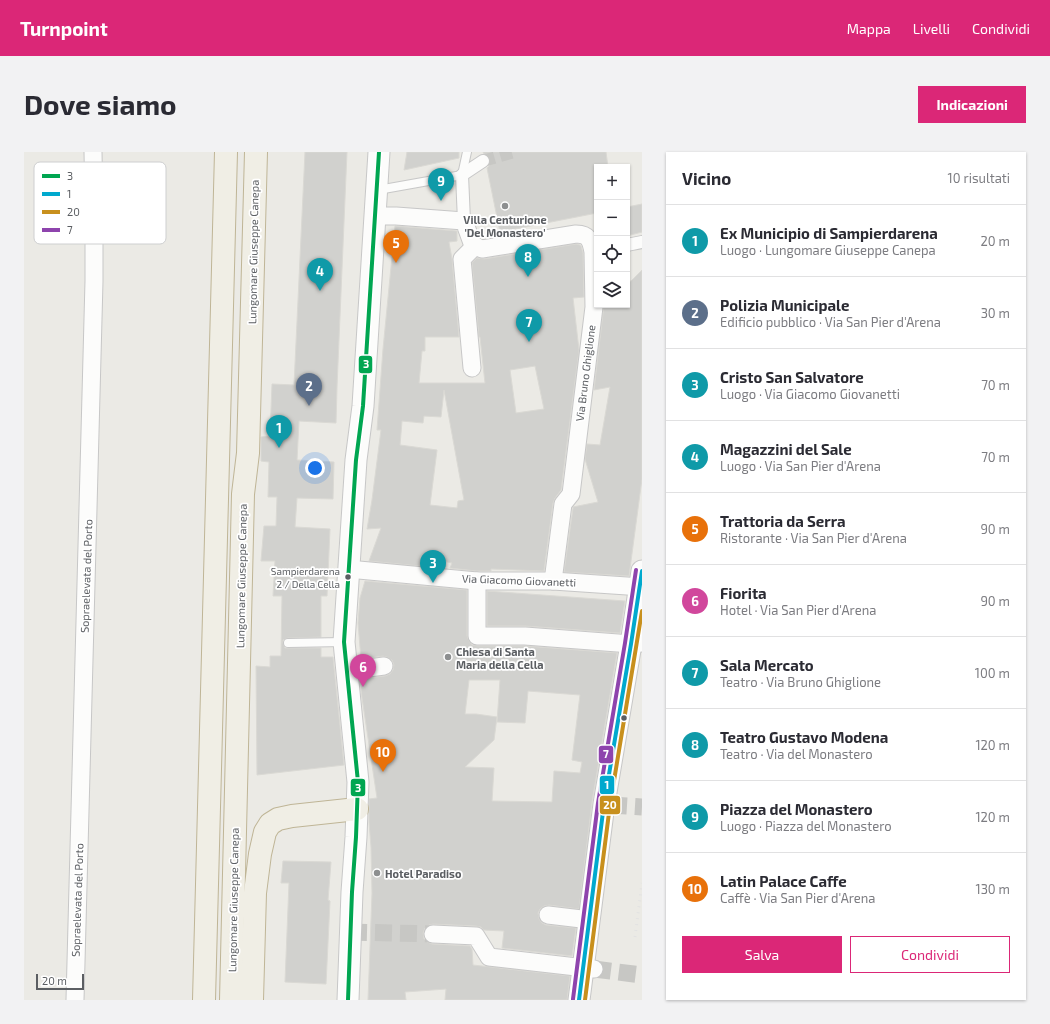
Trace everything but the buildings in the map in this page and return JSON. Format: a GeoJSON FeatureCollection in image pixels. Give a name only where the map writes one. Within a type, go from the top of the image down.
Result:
{"type":"FeatureCollection","features":[{"type":"Feature","properties":{"kind":"highway"},"geometry":{"type":"LineString","coordinates":[[204,1000],[226,152]]}},
{"type":"Feature","properties":{"kind":"highway","name":"Lungomare Giuseppe Canepa"},"geometry":{"type":"LineString","coordinates":[[231,1000],[243,494],[248,453],[256,152]]}},
{"type":"Feature","properties":{"kind":"highway"},"geometry":{"type":"LineString","coordinates":[[252,1000],[255,893],[260,854],[265,832],[270,824],[278,818],[357,809]]}},
{"type":"Feature","properties":{"kind":"street","name":"Sopraelevata del Porto"},"geometry":{"type":"LineString","coordinates":[[93,152],[93,162]]}},
{"type":"Feature","properties":{"kind":"street"},"geometry":{"type":"LineString","coordinates":[[348,1000],[351,899],[358,782],[344,642],[356,460],[363,406],[379,152]]}},
{"type":"Feature","properties":{"kind":"street"},"geometry":{"type":"LineString","coordinates":[[483,161],[462,175],[464,221],[472,243],[475,246],[482,249],[576,234],[584,235],[590,240],[594,249]]}},
{"type":"Feature","properties":{"kind":"street"},"geometry":{"type":"LineString","coordinates":[[374,216],[396,216],[464,221]]}},
{"type":"Feature","properties":{"kind":"street"},"geometry":{"type":"LineString","coordinates":[[630,244],[642,242]]}},
{"type":"Feature","properties":{"kind":"street","name":"Sopraelevata del Porto"},"geometry":{"type":"LineString","coordinates":[[75,1000],[94,244]]}},
{"type":"Feature","properties":{"kind":"street"},"geometry":{"type":"LineString","coordinates":[[472,368],[462,259],[475,246]]}},
{"type":"Feature","properties":{"kind":"street","name":"Via Bruno Ghiglione"},"geometry":{"type":"LineString","coordinates":[[553,581],[563,504],[571,494],[594,307],[595,272]]}},
{"type":"Feature","properties":{"kind":"street","name":"Via Giacomo Giovanetti"},"geometry":{"type":"LineString","coordinates":[[348,569],[477,580],[641,581]]}},
{"type":"Feature","properties":{"kind":"street"},"geometry":{"type":"LineString","coordinates":[[477,580],[477,636],[525,636],[637,644]]}},
{"type":"Feature","properties":{"kind":"street"},"geometry":{"type":"LineString","coordinates":[[579,1000],[589,968],[590,920],[607,804],[637,644],[641,581]]}},
{"type":"Feature","properties":{"kind":"street"},"geometry":{"type":"LineString","coordinates":[[346,670],[384,666]]}},
{"type":"Feature","properties":{"kind":"street"},"geometry":{"type":"LineString","coordinates":[[548,915],[590,920]]}},
{"type":"Feature","properties":{"kind":"street"},"geometry":{"type":"LineString","coordinates":[[433,934],[476,936],[489,957],[589,968]]}},
{"type":"Feature","properties":{"kind":"lane"},"geometry":{"type":"LineString","coordinates":[[377,190],[462,175],[467,152]]}},
{"type":"Feature","properties":{"kind":"lane"},"geometry":{"type":"LineString","coordinates":[[288,643],[344,642]]}},
{"type":"Feature","properties":{"kind":"tunnel"},"geometry":{"type":"LineString","coordinates":[[483,161],[514,152]]}},
{"type":"Feature","properties":{"kind":"tunnel"},"geometry":{"type":"LineString","coordinates":[[610,805],[642,807]]}},
{"type":"Feature","properties":{"kind":"tunnel"},"geometry":{"type":"LineString","coordinates":[[350,932],[433,934]]}},
{"type":"Feature","properties":{"kind":"tunnel"},"geometry":{"type":"LineString","coordinates":[[594,969],[642,975]]}},
{"type":"Feature","properties":{"kind":"railway"},"geometry":{"type":"LineString","coordinates":[[635,937],[642,883]]}},
{"type":"Feature","properties":{"kind":"transit line","name":"3"},"geometry":{"type":"LineString","coordinates":[[348,1000],[358,782],[344,642],[356,460],[363,406],[379,152]]}},
{"type":"Feature","properties":{"kind":"transit line","name":"7"},"geometry":{"type":"LineString","coordinates":[[573,999],[598,803],[636,570]]}},
{"type":"Feature","properties":{"kind":"transit line","name":"1"},"geometry":{"type":"LineString","coordinates":[[579,1000],[604,804],[642,571]]}},
{"type":"Feature","properties":{"kind":"transit line","name":"20"},"geometry":{"type":"LineString","coordinates":[[585,1000],[610,805],[642,611]]}},
{"type":"Feature","properties":{"kind":"place","name":"Piazza del Monastero"},"geometry":{"type":"Point","coordinates":[441,201]}},
{"type":"Feature","properties":{"kind":"place","name":"Villa Centurione 'Del Monastero'"},"geometry":{"type":"Point","coordinates":[505,206]}},
{"type":"Feature","properties":{"kind":"place","name":"Trattoria da Serra"},"geometry":{"type":"Point","coordinates":[396,263]}},
{"type":"Feature","properties":{"kind":"place","name":"Teatro Gustavo Modena"},"geometry":{"type":"Point","coordinates":[528,277]}},
{"type":"Feature","properties":{"kind":"place","name":"Magazzini del Sale"},"geometry":{"type":"Point","coordinates":[320,291]}},
{"type":"Feature","properties":{"kind":"place","name":"Sala Mercato"},"geometry":{"type":"Point","coordinates":[529,342]}},
{"type":"Feature","properties":{"kind":"place","name":"Polizia Municipale"},"geometry":{"type":"Point","coordinates":[309,406]}},
{"type":"Feature","properties":{"kind":"place","name":"Ex Municipio di Sampierdarena"},"geometry":{"type":"Point","coordinates":[279,448]}},
{"type":"Feature","properties":{"kind":"place","name":"Sampierdarena 2 / Della Cella"},"geometry":{"type":"Point","coordinates":[348,577]}},
{"type":"Feature","properties":{"kind":"place","name":"Cristo San Salvatore"},"geometry":{"type":"Point","coordinates":[433,583]}},
{"type":"Feature","properties":{"kind":"place","name":"Chiesa di Santa Maria della Cella"},"geometry":{"type":"Point","coordinates":[448,657]}},
{"type":"Feature","properties":{"kind":"place","name":"Fiorita"},"geometry":{"type":"Point","coordinates":[363,687]}},
{"type":"Feature","properties":{"kind":"place","name":"Latin Palace Caffe"},"geometry":{"type":"Point","coordinates":[383,772]}},
{"type":"Feature","properties":{"kind":"place","name":"Hotel Paradiso"},"geometry":{"type":"Point","coordinates":[377,873]}}]}
